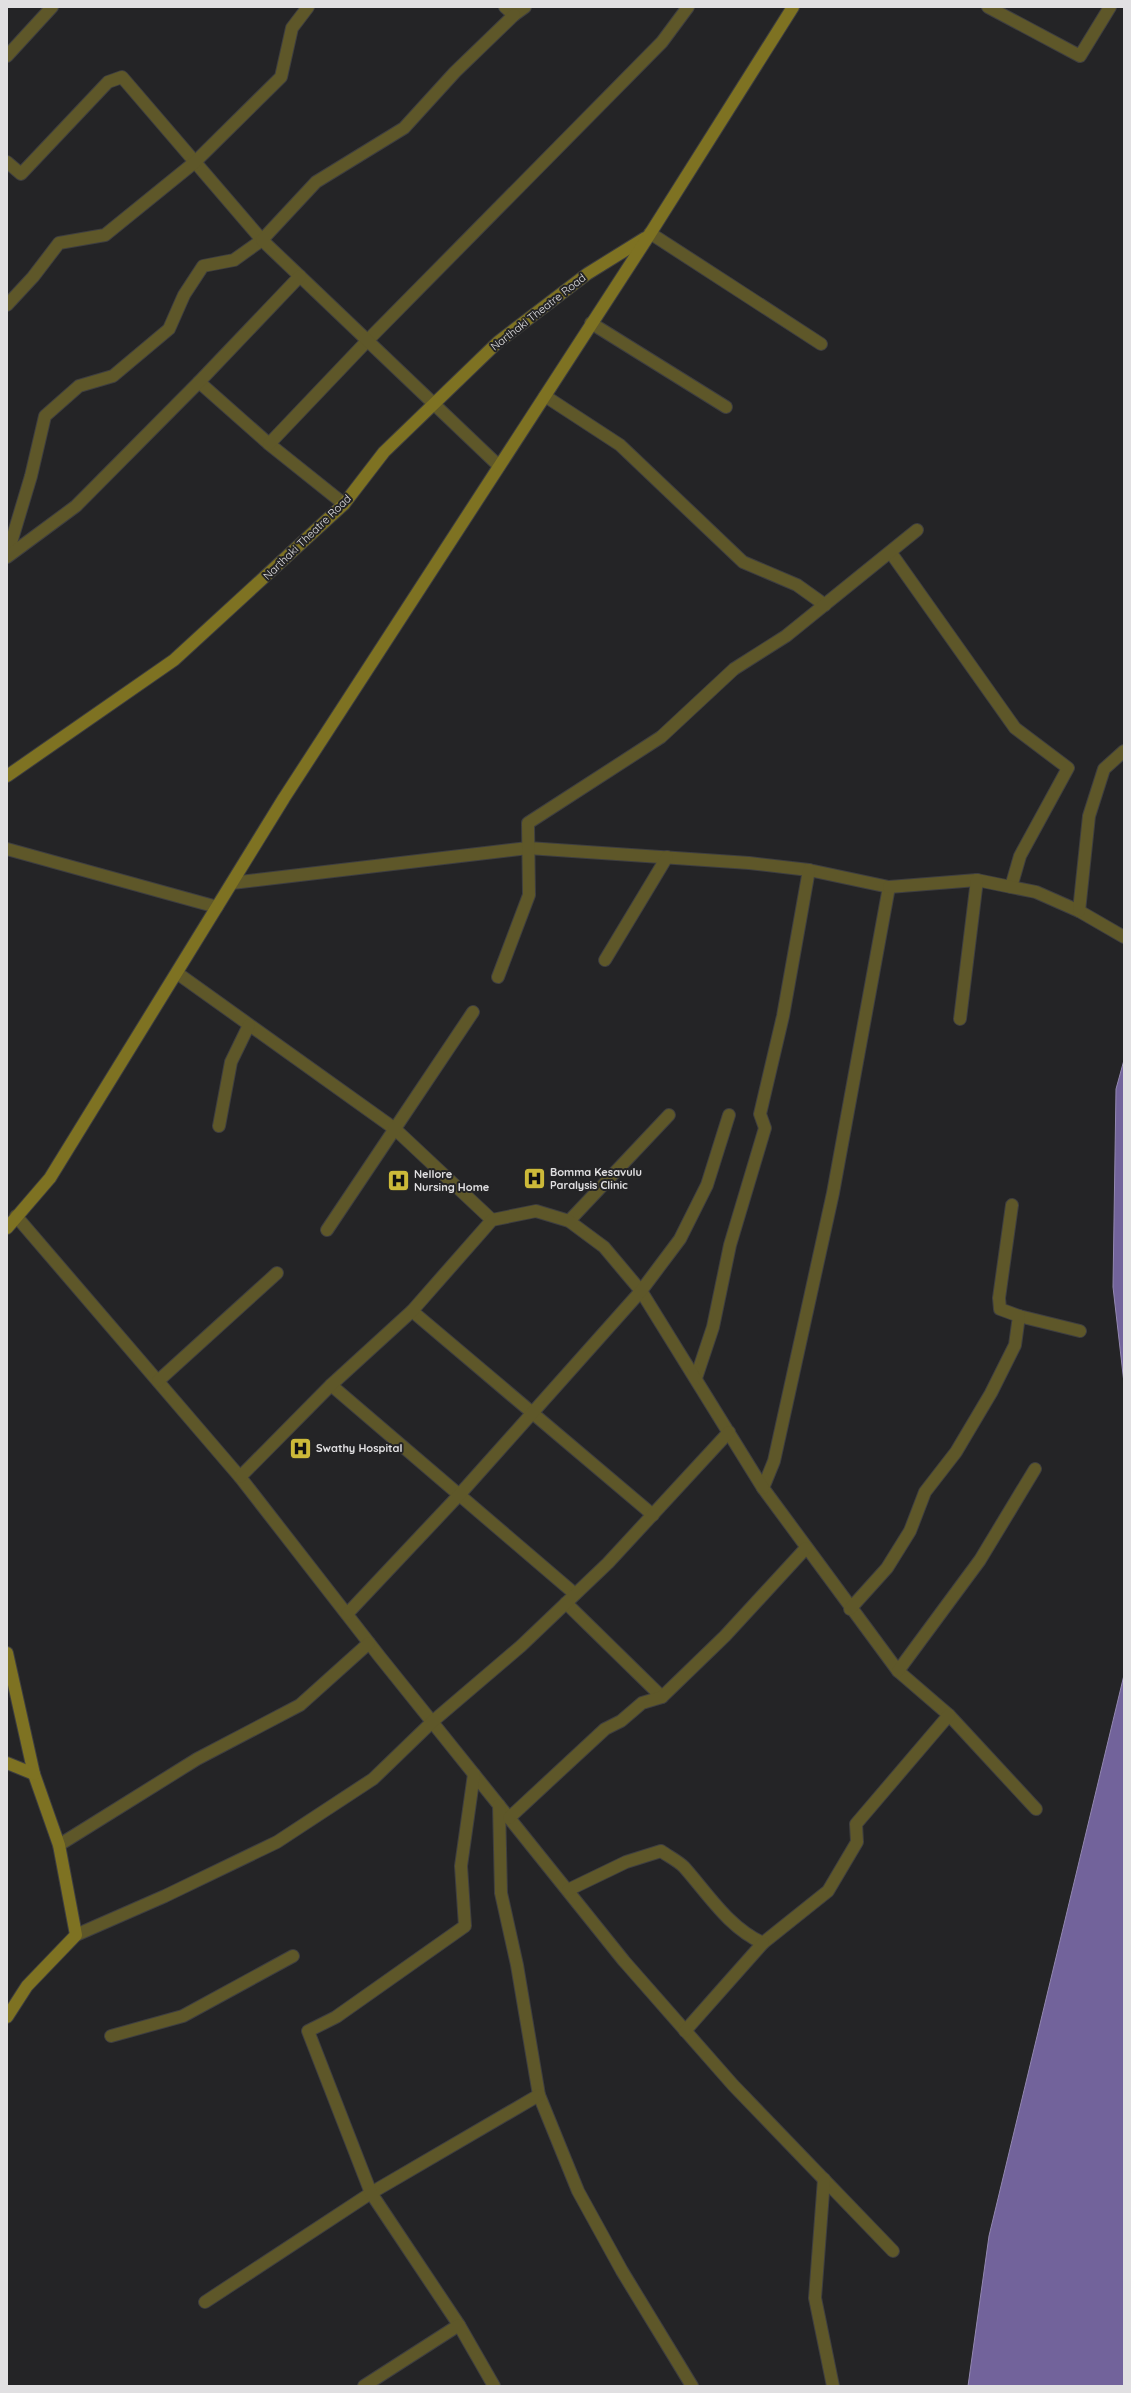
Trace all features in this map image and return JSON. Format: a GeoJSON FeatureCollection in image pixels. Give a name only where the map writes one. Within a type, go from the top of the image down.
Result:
{"type":"FeatureCollection","features":[{"type":"Feature","properties":{"kind":"main road"},"geometry":{"type":"LineString","coordinates":[[7,1228],[50,1178],[284,798],[649,235],[793,7]]}},
{"type":"Feature","properties":{"kind":"main road","name":"Narthaki Theatre Road"},"geometry":{"type":"LineString","coordinates":[[7,776],[174,660],[344,504],[384,452],[498,342],[587,274],[649,235]]}},
{"type":"Feature","properties":{"kind":"main road"},"geometry":{"type":"LineString","coordinates":[[7,1653],[34,1774],[59,1845],[76,1935],[27,1986],[7,2017]]}},
{"type":"Feature","properties":{"kind":"main road"},"geometry":{"type":"LineString","coordinates":[[7,1763],[34,1774]]}},
{"type":"Feature","properties":{"kind":"street"},"geometry":{"type":"LineString","coordinates":[[7,56],[52,7]]}},
{"type":"Feature","properties":{"kind":"street"},"geometry":{"type":"LineString","coordinates":[[7,305],[33,277],[59,242],[105,236],[195,162],[281,77],[292,28],[308,7]]}},
{"type":"Feature","properties":{"kind":"street"},"geometry":{"type":"LineString","coordinates":[[7,557],[31,476],[45,416],[79,386],[113,376],[168,329],[184,295],[203,266],[234,260],[262,240],[316,182],[404,128],[509,11],[525,7]]}},
{"type":"Feature","properties":{"kind":"street"},"geometry":{"type":"LineString","coordinates":[[269,444],[368,340],[662,42],[688,7]]}},
{"type":"Feature","properties":{"kind":"street"},"geometry":{"type":"LineString","coordinates":[[988,7],[1080,56],[1110,7]]}},
{"type":"Feature","properties":{"kind":"street"},"geometry":{"type":"LineString","coordinates":[[7,162],[21,174],[108,82],[122,77],[262,240],[435,403],[499,466]]}},
{"type":"Feature","properties":{"kind":"street"},"geometry":{"type":"LineString","coordinates":[[649,235],[822,344]]}},
{"type":"Feature","properties":{"kind":"street"},"geometry":{"type":"LineString","coordinates":[[7,557],[76,506],[199,382],[300,276]]}},
{"type":"Feature","properties":{"kind":"street"},"geometry":{"type":"LineString","coordinates":[[591,323],[726,407]]}},
{"type":"Feature","properties":{"kind":"street"},"geometry":{"type":"LineString","coordinates":[[199,382],[269,444],[344,504]]}},
{"type":"Feature","properties":{"kind":"street"},"geometry":{"type":"LineString","coordinates":[[545,396],[620,446],[743,562],[797,585],[825,605]]}},
{"type":"Feature","properties":{"kind":"street"},"geometry":{"type":"LineString","coordinates":[[498,977],[529,895],[528,823],[661,737],[734,670],[786,636],[891,553],[917,530]]}},
{"type":"Feature","properties":{"kind":"street"},"geometry":{"type":"LineString","coordinates":[[891,553],[1015,728],[1068,768],[1020,856],[1011,887]]}},
{"type":"Feature","properties":{"kind":"street"},"geometry":{"type":"LineString","coordinates":[[1079,911],[1089,816],[1104,769],[1124,751]]}},
{"type":"Feature","properties":{"kind":"street"},"geometry":{"type":"LineString","coordinates":[[232,883],[528,848],[749,863],[809,870],[888,888],[977,880],[1036,892],[1079,911],[1124,937]]}},
{"type":"Feature","properties":{"kind":"street"},"geometry":{"type":"LineString","coordinates":[[7,849],[217,907]]}},
{"type":"Feature","properties":{"kind":"street"},"geometry":{"type":"LineString","coordinates":[[605,960],[667,857]]}},
{"type":"Feature","properties":{"kind":"street"},"geometry":{"type":"LineString","coordinates":[[696,1378],[713,1327],[730,1245],[765,1128],[760,1114],[783,1016],[809,870]]}},
{"type":"Feature","properties":{"kind":"street"},"geometry":{"type":"LineString","coordinates":[[960,1019],[977,880]]}},
{"type":"Feature","properties":{"kind":"street"},"geometry":{"type":"LineString","coordinates":[[763,1488],[774,1461],[833,1193],[888,888]]}},
{"type":"Feature","properties":{"kind":"street"},"geometry":{"type":"LineString","coordinates":[[176,973],[395,1129],[492,1220]]}},
{"type":"Feature","properties":{"kind":"street"},"geometry":{"type":"LineString","coordinates":[[327,1230],[473,1012]]}},
{"type":"Feature","properties":{"kind":"street"},"geometry":{"type":"LineString","coordinates":[[219,1126],[231,1062],[249,1025]]}},
{"type":"Feature","properties":{"kind":"street"},"geometry":{"type":"LineString","coordinates":[[569,1221],[669,1115]]}},
{"type":"Feature","properties":{"kind":"street"},"geometry":{"type":"LineString","coordinates":[[347,1614],[460,1494],[641,1291],[684,1232],[707,1185],[729,1115]]}},
{"type":"Feature","properties":{"kind":"street"},"geometry":{"type":"LineString","coordinates":[[1012,1205],[1000,1309],[1019,1316],[1080,1331]]}},
{"type":"Feature","properties":{"kind":"street"},"geometry":{"type":"LineString","coordinates":[[240,1477],[331,1385],[412,1311],[492,1220],[536,1211],[569,1221],[604,1248],[641,1291],[763,1488],[850,1608],[898,1671],[950,1715],[1036,1809]]}},
{"type":"Feature","properties":{"kind":"street"},"geometry":{"type":"LineString","coordinates":[[16,1216],[240,1477],[509,1818],[686,2031],[733,2085],[893,2251]]}},
{"type":"Feature","properties":{"kind":"street"},"geometry":{"type":"LineString","coordinates":[[158,1381],[277,1273]]}},
{"type":"Feature","properties":{"kind":"street"},"geometry":{"type":"LineString","coordinates":[[412,1311],[652,1514]]}},
{"type":"Feature","properties":{"kind":"street"},"geometry":{"type":"LineString","coordinates":[[850,1608],[887,1568],[910,1531],[925,1492],[956,1452],[991,1393],[1015,1345],[1019,1316]]}},
{"type":"Feature","properties":{"kind":"street"},"geometry":{"type":"LineString","coordinates":[[331,1385],[575,1594]]}},
{"type":"Feature","properties":{"kind":"street"},"geometry":{"type":"LineString","coordinates":[[76,1935],[165,1896],[277,1842],[373,1779],[432,1722],[521,1646],[566,1603],[729,1432]]}},
{"type":"Feature","properties":{"kind":"street"},"geometry":{"type":"LineString","coordinates":[[898,1671],[980,1560],[1035,1469]]}},
{"type":"Feature","properties":{"kind":"street"},"geometry":{"type":"LineString","coordinates":[[509,1818],[605,1729],[621,1721],[642,1703],[662,1697],[725,1636],[806,1548]]}},
{"type":"Feature","properties":{"kind":"street"},"geometry":{"type":"LineString","coordinates":[[566,1603],[662,1697]]}},
{"type":"Feature","properties":{"kind":"street"},"geometry":{"type":"LineString","coordinates":[[59,1845],[197,1759],[300,1705],[370,1643]]}},
{"type":"Feature","properties":{"kind":"street"},"geometry":{"type":"LineString","coordinates":[[686,2031],[762,1943],[828,1891],[856,1842],[856,1824],[950,1715]]}},
{"type":"Feature","properties":{"kind":"street"},"geometry":{"type":"LineString","coordinates":[[474,1774],[461,1866],[465,1926],[336,2017],[308,2031],[371,2193],[459,2325],[494,2386]]}},
{"type":"Feature","properties":{"kind":"street"},"geometry":{"type":"LineString","coordinates":[[499,1805],[501,1893],[517,1965],[532,2064],[539,2095],[578,2191],[622,2271],[692,2386]]}},
{"type":"Feature","properties":{"kind":"street"},"geometry":{"type":"LineString","coordinates":[[568,1890],[626,1862],[661,1851],[683,1866],[701,1890],[728,1918],[750,1938],[762,1943]]}},
{"type":"Feature","properties":{"kind":"street"},"geometry":{"type":"LineString","coordinates":[[111,2036],[183,2016],[293,1956]]}},
{"type":"Feature","properties":{"kind":"street"},"geometry":{"type":"LineString","coordinates":[[205,2302],[371,2193],[539,2095]]}},
{"type":"Feature","properties":{"kind":"street"},"geometry":{"type":"LineString","coordinates":[[824,2179],[815,2298],[833,2386]]}},
{"type":"Feature","properties":{"kind":"street"},"geometry":{"type":"LineString","coordinates":[[364,2386],[459,2325]]}},
{"type":"Feature","properties":{"kind":"shaded area"},"geometry":{"type":"Polygon","coordinates":[[[1124,1060],[1124,1383],[1113,1287],[1116,1089],[1124,1060]]]}},
{"type":"Feature","properties":{"kind":"shaded area"},"geometry":{"type":"Polygon","coordinates":[[[1124,1675],[1124,2386],[968,2386],[989,2236],[1124,1675]]]}},
{"type":"Feature","properties":{"kind":"place","name":"Bomma Kesavulu Paralysis Clinic"},"geometry":{"type":"Point","coordinates":[535,1178]}},
{"type":"Feature","properties":{"kind":"place","name":"Nellore Nursing Home"},"geometry":{"type":"Point","coordinates":[399,1180]}},
{"type":"Feature","properties":{"kind":"place","name":"Swathy Hospital"},"geometry":{"type":"Point","coordinates":[300,1448]}}]}
